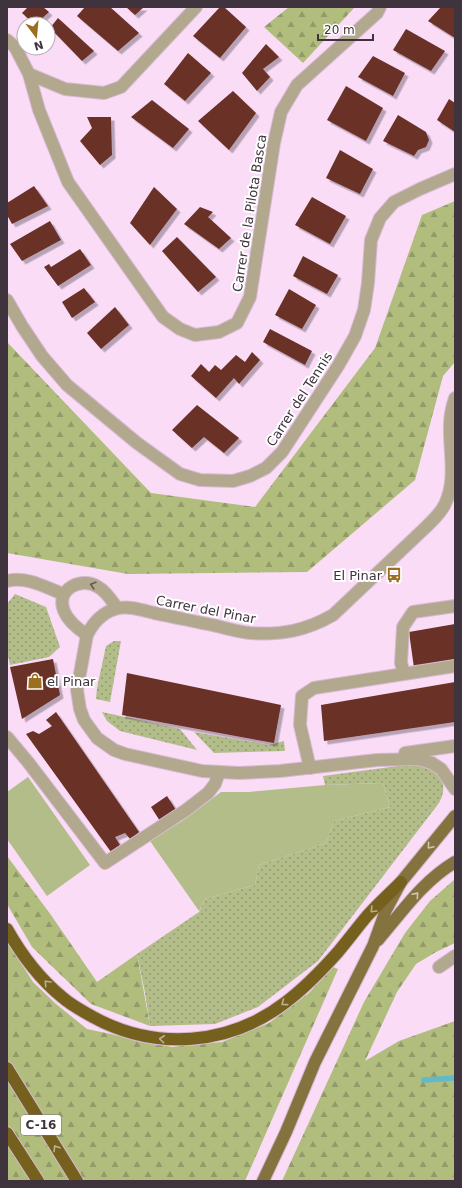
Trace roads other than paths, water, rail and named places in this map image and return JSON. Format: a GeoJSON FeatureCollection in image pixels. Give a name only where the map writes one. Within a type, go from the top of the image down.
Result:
{"type":"FeatureCollection","features":[{"type":"Feature","properties":{"kind":"highway"},"geometry":{"type":"LineString","coordinates":[[7,929],[23,954],[62,998],[100,1021],[121,1029],[160,1039],[179,1040],[204,1038],[249,1025],[285,1003],[318,974],[367,917],[401,882]]}},
{"type":"Feature","properties":{"kind":"highway","name":"C-16"},"geometry":{"type":"LineString","coordinates":[[7,1068],[77,1181]]}},
{"type":"Feature","properties":{"kind":"highway","name":"C-16"},"geometry":{"type":"LineString","coordinates":[[7,1133],[38,1181]]}},
{"type":"Feature","properties":{"kind":"main road"},"geometry":{"type":"LineString","coordinates":[[263,1181],[286,1132],[315,1062],[373,946],[386,910],[401,882],[455,816]]}},
{"type":"Feature","properties":{"kind":"main road"},"geometry":{"type":"LineString","coordinates":[[373,946],[422,888],[442,869],[455,862]]}},
{"type":"Feature","properties":{"kind":"street"},"geometry":{"type":"LineString","coordinates":[[29,74],[66,89],[104,93],[122,87],[196,7]]}},
{"type":"Feature","properties":{"kind":"street","name":"Carrer de la Pilota Basca"},"geometry":{"type":"LineString","coordinates":[[7,40],[15,48],[29,74],[40,110],[68,182],[163,317],[180,329],[195,335],[219,332],[237,323],[250,297],[274,143],[281,112],[297,85],[377,13],[380,7]]}},
{"type":"Feature","properties":{"kind":"street","name":"Carrer del Tennis"},"geometry":{"type":"LineString","coordinates":[[7,300],[42,356],[67,385],[137,443],[180,474],[200,480],[233,481],[250,476],[266,468],[282,452],[338,366],[355,336],[364,310],[368,283],[371,240],[380,218],[394,202],[455,174]]}},
{"type":"Feature","properties":{"kind":"street","name":"Carrer del Pinar"},"geometry":{"type":"LineString","coordinates":[[117,608],[137,609],[249,633],[276,634],[290,632],[318,623],[333,615],[426,528],[438,515],[446,503],[450,490],[452,474],[450,424],[455,398]]}},
{"type":"Feature","properties":{"kind":"street"},"geometry":{"type":"LineString","coordinates":[[7,581],[15,579],[26,580],[63,594]]}},
{"type":"Feature","properties":{"kind":"street"},"geometry":{"type":"LineString","coordinates":[[87,635],[74,625],[64,612],[62,601],[63,594],[77,584],[92,584],[100,588],[117,608],[107,612],[98,619],[87,635],[77,690],[78,701],[84,720],[97,738],[114,750],[125,754],[202,771],[219,772],[260,773],[378,760],[420,759],[426,760],[441,769],[455,789]]}},
{"type":"Feature","properties":{"kind":"street"},"geometry":{"type":"LineString","coordinates":[[404,673],[401,663],[404,627],[413,612],[455,606]]}},
{"type":"Feature","properties":{"kind":"street"},"geometry":{"type":"LineString","coordinates":[[310,768],[300,725],[302,696],[314,688],[455,666]]}},
{"type":"Feature","properties":{"kind":"street"},"geometry":{"type":"LineString","coordinates":[[7,737],[28,762],[104,863],[186,810],[208,793],[215,784],[219,772]]}},
{"type":"Feature","properties":{"kind":"street"},"geometry":{"type":"LineString","coordinates":[[378,760],[402,753],[455,746]]}},
{"type":"Feature","properties":{"kind":"street"},"geometry":{"type":"LineString","coordinates":[[439,967],[455,956]]}},
{"type":"Feature","properties":{"kind":"waterway"},"geometry":{"type":"LineString","coordinates":[[424,1080],[455,1078]]}},
{"type":"Feature","properties":{"kind":"place","name":"El Pinar"},"geometry":{"type":"Point","coordinates":[394,575]}},
{"type":"Feature","properties":{"kind":"place","name":"el Pinar"},"geometry":{"type":"Point","coordinates":[35,681]}}]}
